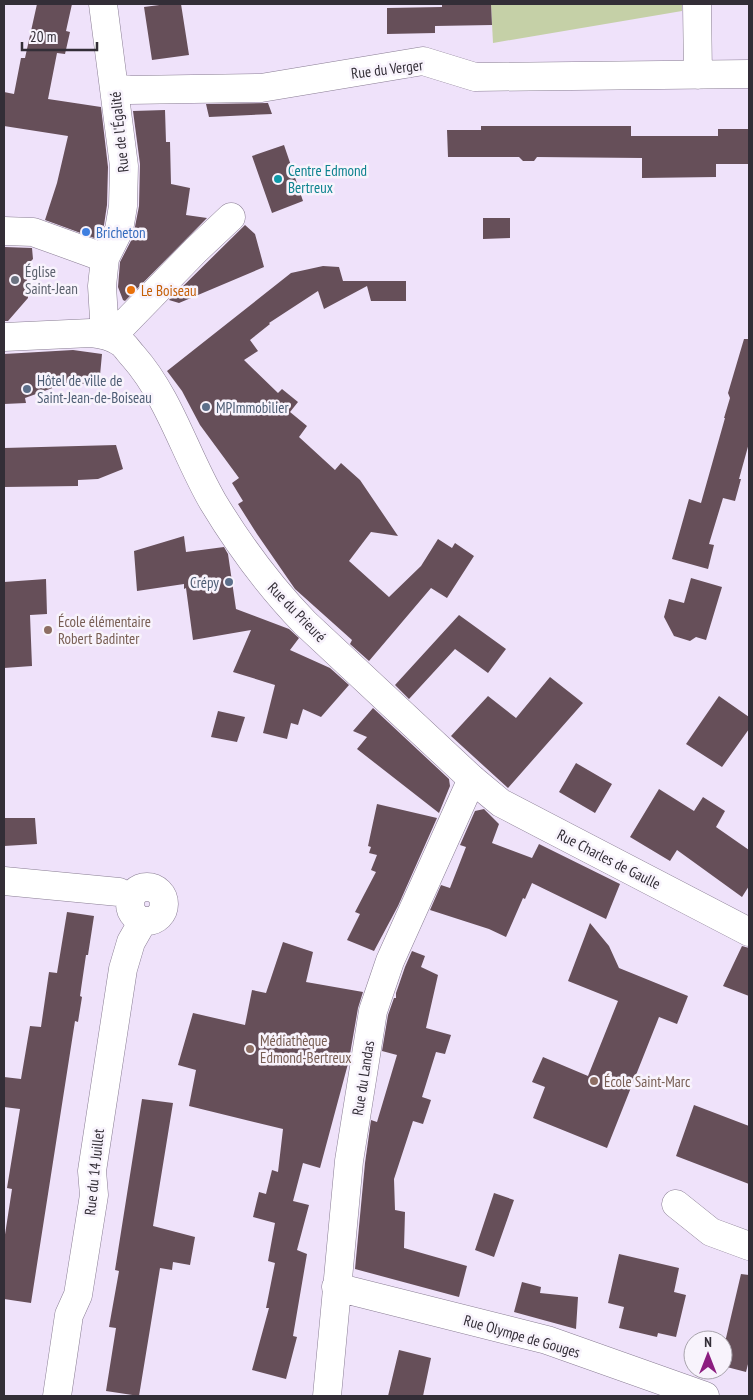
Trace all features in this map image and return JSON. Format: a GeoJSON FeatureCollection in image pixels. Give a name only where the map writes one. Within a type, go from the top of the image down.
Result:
{"type":"FeatureCollection","features":[{"type":"Feature","properties":{"kind":"street","name":"Rue de l'Égalité"},"geometry":{"type":"LineString","coordinates":[[103,4],[124,166],[123,206],[118,230],[106,258],[102,286],[105,335]]}},
{"type":"Feature","properties":{"kind":"street"},"geometry":{"type":"LineString","coordinates":[[697,4],[698,75]]}},
{"type":"Feature","properties":{"kind":"street","name":"Rue du Verger"},"geometry":{"type":"LineString","coordinates":[[114,88],[129,90],[261,88],[423,61],[475,77],[749,74]]}},
{"type":"Feature","properties":{"kind":"street"},"geometry":{"type":"LineString","coordinates":[[4,337],[91,333],[105,335],[123,325],[231,217]]}},
{"type":"Feature","properties":{"kind":"street"},"geometry":{"type":"LineString","coordinates":[[4,231],[33,232],[106,258]]}},
{"type":"Feature","properties":{"kind":"street","name":"Rue du Prieuré"},"geometry":{"type":"LineString","coordinates":[[105,335],[121,343],[145,370],[167,409],[213,501],[271,586],[305,623],[472,779]]}},
{"type":"Feature","properties":{"kind":"street","name":"Rue Charles de Gaulle"},"geometry":{"type":"LineString","coordinates":[[472,779],[501,803],[749,932]]}},
{"type":"Feature","properties":{"kind":"street","name":"Rue du Landas"},"geometry":{"type":"LineString","coordinates":[[327,1396],[349,1161],[373,1011],[390,961],[472,779]]}},
{"type":"Feature","properties":{"kind":"street","name":"Rue du 14 Juillet"},"geometry":{"type":"LineString","coordinates":[[4,881],[119,892],[137,910],[123,970],[92,1171],[94,1194],[78,1295],[69,1315],[57,1396]]}},
{"type":"Feature","properties":{"kind":"street"},"geometry":{"type":"LineString","coordinates":[[676,1204],[711,1232],[749,1246]]}},
{"type":"Feature","properties":{"kind":"street","name":"Rue Olympe de Gouges"},"geometry":{"type":"LineString","coordinates":[[336,1287],[547,1340],[705,1396]]}},
{"type":"Feature","properties":{"kind":"green space"},"geometry":{"type":"Polygon","coordinates":[[[491,4],[682,4],[682,11],[493,43],[491,4]]]}},
{"type":"Feature","properties":{"kind":"building"},"geometry":{"type":"Polygon","coordinates":[[[37,4],[72,4],[66,31],[70,32],[65,54],[57,53],[48,99],[101,107],[108,167],[107,205],[104,225],[97,239],[45,220],[57,183],[68,136],[4,126],[4,92],[14,94],[21,58],[25,58],[37,4]]]}},
{"type":"Feature","properties":{"kind":"building"},"geometry":{"type":"Polygon","coordinates":[[[181,4],[189,55],[152,60],[144,7],[181,4]]]}},
{"type":"Feature","properties":{"kind":"building"},"geometry":{"type":"Polygon","coordinates":[[[442,4],[491,4],[492,25],[435,26],[435,33],[387,34],[387,8],[442,7],[442,4]]]}},
{"type":"Feature","properties":{"kind":"building"},"geometry":{"type":"Polygon","coordinates":[[[268,103],[272,114],[209,117],[206,104],[268,103]]]}},
{"type":"Feature","properties":{"kind":"building"},"geometry":{"type":"Polygon","coordinates":[[[165,110],[166,142],[170,142],[171,184],[190,188],[186,215],[207,218],[125,301],[118,287],[120,262],[133,237],[139,206],[140,164],[133,111],[165,110]]]}},
{"type":"Feature","properties":{"kind":"building"},"geometry":{"type":"Polygon","coordinates":[[[481,126],[631,126],[631,136],[718,136],[718,129],[749,129],[749,164],[716,164],[716,177],[642,178],[642,158],[537,157],[534,161],[523,161],[519,157],[448,157],[447,130],[481,130],[481,126]]]}},
{"type":"Feature","properties":{"kind":"building","name":"Centre Edmond Bertreux"},"geometry":{"type":"Polygon","coordinates":[[[284,145],[303,201],[272,213],[252,156],[284,145]]]}},
{"type":"Feature","properties":{"kind":"building"},"geometry":{"type":"Polygon","coordinates":[[[483,218],[510,218],[510,238],[483,239],[483,218]]]}},
{"type":"Feature","properties":{"kind":"building"},"geometry":{"type":"Polygon","coordinates":[[[245,225],[255,234],[264,267],[179,303],[169,300],[245,225]]]}},
{"type":"Feature","properties":{"kind":"building","name":"Église Saint-Jean"},"geometry":{"type":"Polygon","coordinates":[[[4,247],[32,248],[33,259],[26,266],[28,298],[8,321],[4,321],[4,247]]]}},
{"type":"Feature","properties":{"kind":"building"},"geometry":{"type":"Polygon","coordinates":[[[323,266],[339,267],[343,281],[406,281],[406,301],[371,301],[367,286],[324,309],[318,291],[269,323],[250,340],[258,351],[244,360],[278,393],[282,389],[298,402],[290,412],[307,426],[299,437],[335,470],[341,463],[360,480],[398,536],[371,532],[349,561],[389,597],[421,566],[438,539],[452,548],[455,543],[474,556],[447,598],[431,588],[369,661],[350,644],[352,640],[295,589],[238,504],[243,501],[232,483],[239,478],[200,425],[182,391],[167,371],[291,273],[323,266]]]}},
{"type":"Feature","properties":{"kind":"building"},"geometry":{"type":"Polygon","coordinates":[[[744,339],[749,339],[749,443],[735,501],[723,498],[709,544],[714,545],[708,569],[672,559],[689,499],[701,503],[730,398],[728,393],[744,339]]]}},
{"type":"Feature","properties":{"kind":"building","name":"Hôtel de ville de Saint-Jean-de-Boiseau"},"geometry":{"type":"Polygon","coordinates":[[[73,350],[102,354],[99,386],[69,382],[25,398],[26,403],[4,404],[4,354],[73,350]]]}},
{"type":"Feature","properties":{"kind":"building"},"geometry":{"type":"Polygon","coordinates":[[[116,445],[123,469],[98,479],[78,480],[78,486],[4,487],[4,448],[116,445]]]}},
{"type":"Feature","properties":{"kind":"building"},"geometry":{"type":"Polygon","coordinates":[[[184,536],[186,552],[224,547],[228,554],[236,609],[289,629],[299,638],[290,650],[330,668],[349,685],[321,717],[303,709],[298,725],[291,723],[287,739],[263,733],[275,685],[233,672],[251,630],[193,640],[184,584],[137,591],[134,551],[184,536]]]}},
{"type":"Feature","properties":{"kind":"building"},"geometry":{"type":"Polygon","coordinates":[[[691,578],[722,587],[706,640],[696,637],[690,641],[674,636],[664,617],[669,599],[684,603],[691,578]]]}},
{"type":"Feature","properties":{"kind":"building"},"geometry":{"type":"Polygon","coordinates":[[[46,579],[47,614],[30,615],[32,666],[4,668],[4,582],[46,579]]]}},
{"type":"Feature","properties":{"kind":"building"},"geometry":{"type":"Polygon","coordinates":[[[459,615],[506,649],[488,673],[455,649],[409,699],[395,685],[459,615]]]}},
{"type":"Feature","properties":{"kind":"building"},"geometry":{"type":"Polygon","coordinates":[[[550,677],[583,703],[508,788],[451,736],[488,696],[516,718],[550,677]]]}},
{"type":"Feature","properties":{"kind":"building"},"geometry":{"type":"Polygon","coordinates":[[[719,696],[749,717],[749,729],[722,767],[686,744],[719,696]]]}},
{"type":"Feature","properties":{"kind":"building"},"geometry":{"type":"Polygon","coordinates":[[[373,708],[449,779],[450,786],[439,813],[357,749],[367,737],[353,731],[373,708]]]}},
{"type":"Feature","properties":{"kind":"building"},"geometry":{"type":"Polygon","coordinates":[[[218,711],[245,717],[237,742],[211,737],[218,711]]]}},
{"type":"Feature","properties":{"kind":"building"},"geometry":{"type":"Polygon","coordinates":[[[576,763],[612,784],[595,813],[559,792],[576,763]]]}},
{"type":"Feature","properties":{"kind":"building"},"geometry":{"type":"Polygon","coordinates":[[[659,789],[694,811],[703,797],[725,811],[716,827],[749,850],[749,886],[742,897],[677,850],[670,861],[630,837],[659,789]]]}},
{"type":"Feature","properties":{"kind":"building"},"geometry":{"type":"Polygon","coordinates":[[[377,804],[437,818],[398,906],[374,951],[347,940],[360,914],[355,912],[376,872],[371,870],[377,855],[369,853],[371,847],[368,846],[377,804]]]}},
{"type":"Feature","properties":{"kind":"building"},"geometry":{"type":"Polygon","coordinates":[[[484,809],[499,824],[492,843],[532,858],[539,844],[620,884],[606,919],[532,883],[525,899],[523,898],[506,937],[489,929],[430,910],[441,885],[450,888],[466,847],[460,845],[475,811],[484,809]]]}},
{"type":"Feature","properties":{"kind":"building"},"geometry":{"type":"Polygon","coordinates":[[[4,818],[35,818],[37,844],[4,846],[4,818]]]}},
{"type":"Feature","properties":{"kind":"building"},"geometry":{"type":"Polygon","coordinates":[[[67,912],[94,916],[88,955],[86,955],[78,1022],[75,1021],[31,1303],[4,1299],[4,1241],[12,1189],[7,1188],[20,1109],[4,1107],[4,1077],[21,1079],[30,1026],[41,1027],[49,972],[57,973],[67,912]]]}},
{"type":"Feature","properties":{"kind":"building"},"geometry":{"type":"Polygon","coordinates":[[[590,923],[609,946],[619,968],[688,996],[677,1024],[659,1017],[607,1148],[533,1118],[545,1087],[532,1082],[543,1057],[588,1076],[618,1001],[568,981],[590,923]]]}},
{"type":"Feature","properties":{"kind":"building"},"geometry":{"type":"Polygon","coordinates":[[[283,942],[313,952],[306,982],[363,992],[358,1008],[349,1060],[320,1168],[303,1163],[293,1201],[309,1205],[297,1250],[307,1254],[293,1336],[297,1337],[286,1379],[252,1370],[269,1308],[266,1308],[275,1263],[268,1261],[275,1223],[253,1217],[259,1192],[266,1194],[272,1170],[278,1172],[283,1129],[189,1106],[196,1070],[178,1065],[193,1013],[245,1025],[252,990],[266,993],[283,942]]]}},
{"type":"Feature","properties":{"kind":"building"},"geometry":{"type":"Polygon","coordinates":[[[742,946],[749,948],[749,996],[723,986],[742,946]]]}},
{"type":"Feature","properties":{"kind":"building"},"geometry":{"type":"Polygon","coordinates":[[[412,951],[425,956],[421,967],[438,975],[426,1028],[451,1035],[445,1054],[436,1052],[422,1097],[431,1100],[423,1124],[413,1121],[394,1179],[395,1210],[405,1212],[404,1248],[467,1266],[459,1297],[355,1269],[371,1120],[377,1122],[397,1055],[382,1051],[388,1015],[394,998],[396,998],[396,993],[412,951]]]}},
{"type":"Feature","properties":{"kind":"building"},"geometry":{"type":"Polygon","coordinates":[[[142,1099],[173,1103],[153,1226],[195,1237],[190,1265],[173,1262],[172,1270],[160,1268],[139,1396],[106,1391],[116,1328],[109,1327],[119,1271],[115,1270],[142,1099]]]}},
{"type":"Feature","properties":{"kind":"building"},"geometry":{"type":"Polygon","coordinates":[[[694,1105],[749,1126],[749,1184],[676,1156],[694,1105]]]}},
{"type":"Feature","properties":{"kind":"building"},"geometry":{"type":"Polygon","coordinates":[[[494,1193],[514,1200],[494,1257],[475,1250],[494,1193]]]}},
{"type":"Feature","properties":{"kind":"building"},"geometry":{"type":"Polygon","coordinates":[[[619,1254],[679,1268],[674,1292],[686,1295],[676,1337],[658,1333],[657,1337],[619,1328],[624,1307],[608,1303],[619,1254]]]}},
{"type":"Feature","properties":{"kind":"building"},"geometry":{"type":"Polygon","coordinates":[[[741,1274],[749,1275],[749,1360],[746,1372],[733,1369],[733,1330],[728,1330],[741,1274]]]}},
{"type":"Feature","properties":{"kind":"building"},"geometry":{"type":"Polygon","coordinates":[[[522,1282],[541,1287],[540,1293],[578,1297],[576,1329],[514,1312],[522,1282]]]}},
{"type":"Feature","properties":{"kind":"building"},"geometry":{"type":"Polygon","coordinates":[[[399,1350],[431,1358],[423,1396],[388,1396],[399,1350]]]}},
{"type":"Feature","properties":{"kind":"place","name":"Centre Edmond Bertreux"},"geometry":{"type":"Point","coordinates":[278,179]}},
{"type":"Feature","properties":{"kind":"place","name":"Bricheton"},"geometry":{"type":"Point","coordinates":[86,232]}},
{"type":"Feature","properties":{"kind":"place","name":"Église Saint-Jean"},"geometry":{"type":"Point","coordinates":[15,280]}},
{"type":"Feature","properties":{"kind":"place","name":"Le Boiseau"},"geometry":{"type":"Point","coordinates":[131,290]}},
{"type":"Feature","properties":{"kind":"place","name":"Hôtel de ville de Saint-Jean-de-Boiseau"},"geometry":{"type":"Point","coordinates":[27,389]}},
{"type":"Feature","properties":{"kind":"place","name":"MPImmobilier"},"geometry":{"type":"Point","coordinates":[206,407]}},
{"type":"Feature","properties":{"kind":"place","name":"Crépy"},"geometry":{"type":"Point","coordinates":[229,582]}},
{"type":"Feature","properties":{"kind":"place","name":"École élémentaire Robert Badinter"},"geometry":{"type":"Point","coordinates":[48,630]}},
{"type":"Feature","properties":{"kind":"place","name":"Médiathèque Edmond-Bertreux"},"geometry":{"type":"Point","coordinates":[250,1049]}},
{"type":"Feature","properties":{"kind":"place","name":"École Saint-Marc"},"geometry":{"type":"Point","coordinates":[594,1081]}}]}
